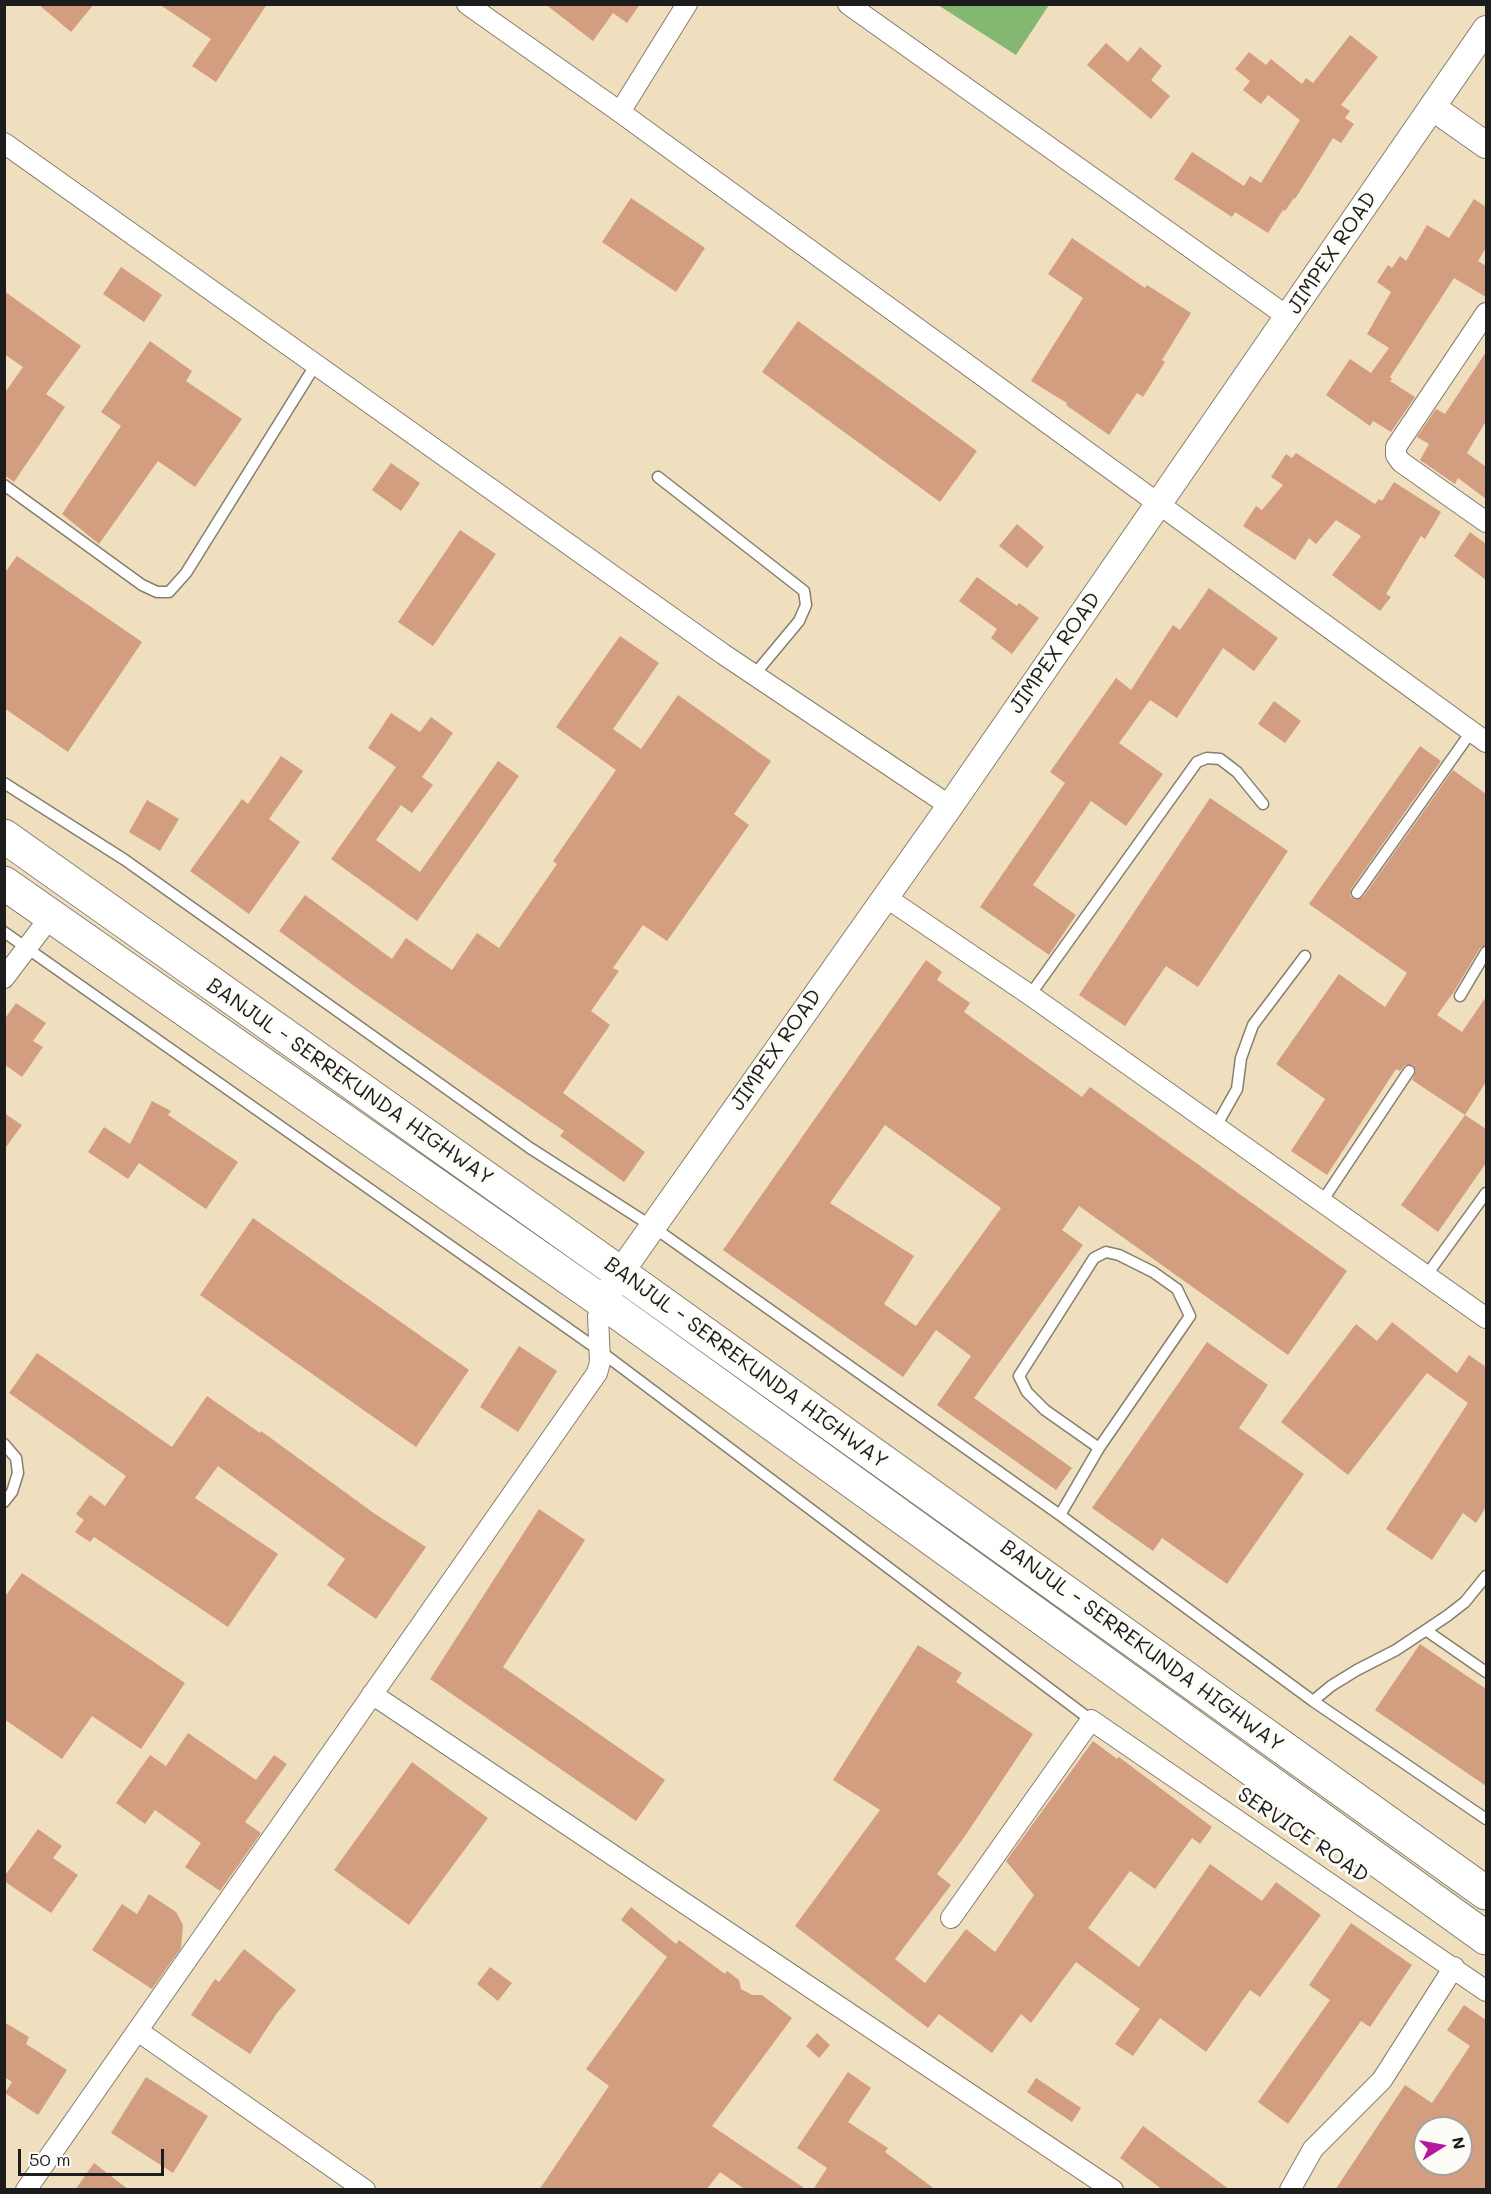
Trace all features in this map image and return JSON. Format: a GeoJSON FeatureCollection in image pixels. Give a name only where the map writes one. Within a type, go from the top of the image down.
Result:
{"type":"FeatureCollection","features":[{"type":"Feature","properties":{"kind":"highway","name":"BANJUL - SERREKUNDA HIGHWAY"},"geometry":{"type":"LineString","coordinates":[[4,836],[620,1273],[1486,1893]]}},
{"type":"Feature","properties":{"kind":"highway","name":"BANJUL - SERREKUNDA HIGHWAY"},"geometry":{"type":"LineString","coordinates":[[4,883],[603,1302],[1486,1938]]}},
{"type":"Feature","properties":{"kind":"street"},"geometry":{"type":"LineString","coordinates":[[467,4],[620,112],[1479,737]]}},
{"type":"Feature","properties":{"kind":"street"},"geometry":{"type":"LineString","coordinates":[[620,112],[687,4]]}},
{"type":"Feature","properties":{"kind":"street"},"geometry":{"type":"LineString","coordinates":[[848,4],[1288,317]]}},
{"type":"Feature","properties":{"kind":"street","name":"JIMPEX ROAD"},"geometry":{"type":"LineString","coordinates":[[603,1302],[620,1273],[884,896],[950,806],[1486,29]]}},
{"type":"Feature","properties":{"kind":"street"},"geometry":{"type":"LineString","coordinates":[[1432,107],[1486,145]]}},
{"type":"Feature","properties":{"kind":"street"},"geometry":{"type":"LineString","coordinates":[[4,142],[754,675],[950,806]]}},
{"type":"Feature","properties":{"kind":"street"},"geometry":{"type":"LineString","coordinates":[[1486,313],[1396,447],[1396,455],[1401,462],[1486,522]]}},
{"type":"Feature","properties":{"kind":"street"},"geometry":{"type":"LineString","coordinates":[[884,896],[1030,995],[1486,1318]]}},
{"type":"Feature","properties":{"kind":"street"},"geometry":{"type":"LineString","coordinates":[[4,978],[51,916]]}},
{"type":"Feature","properties":{"kind":"street"},"geometry":{"type":"LineString","coordinates":[[26,2190],[597,1373],[600,1362],[598,1316],[603,1302]]}},
{"type":"Feature","properties":{"kind":"street"},"geometry":{"type":"LineString","coordinates":[[372,1694],[1113,2190]]}},
{"type":"Feature","properties":{"kind":"street"},"geometry":{"type":"LineString","coordinates":[[951,1918],[1091,1720]]}},
{"type":"Feature","properties":{"kind":"street","name":"SERVICE ROAD"},"geometry":{"type":"LineString","coordinates":[[1091,1720],[1486,1991]]}},
{"type":"Feature","properties":{"kind":"street"},"geometry":{"type":"LineString","coordinates":[[1290,2190],[1313,2148],[1382,2080],[1454,1967]]}},
{"type":"Feature","properties":{"kind":"street"},"geometry":{"type":"LineString","coordinates":[[138,2031],[365,2190]]}},
{"type":"Feature","properties":{"kind":"lane"},"geometry":{"type":"LineString","coordinates":[[4,485],[142,585],[157,592],[169,592],[186,573],[316,364]]}},
{"type":"Feature","properties":{"kind":"lane"},"geometry":{"type":"LineString","coordinates":[[658,477],[804,591],[806,605],[799,621],[754,675]]}},
{"type":"Feature","properties":{"kind":"lane"},"geometry":{"type":"LineString","coordinates":[[1357,893],[1479,737]]}},
{"type":"Feature","properties":{"kind":"lane"},"geometry":{"type":"LineString","coordinates":[[1030,995],[1197,762],[1207,758],[1220,759],[1237,772],[1263,804]]}},
{"type":"Feature","properties":{"kind":"lane"},"geometry":{"type":"LineString","coordinates":[[4,783],[125,860],[530,1148],[653,1227],[1060,1515],[1313,1701],[1486,1819]]}},
{"type":"Feature","properties":{"kind":"lane"},"geometry":{"type":"LineString","coordinates":[[4,932],[600,1351],[1091,1720]]}},
{"type":"Feature","properties":{"kind":"lane"},"geometry":{"type":"LineString","coordinates":[[1460,996],[1486,952]]}},
{"type":"Feature","properties":{"kind":"lane"},"geometry":{"type":"LineString","coordinates":[[1215,1128],[1237,1089],[1240,1058],[1253,1025],[1305,956]]}},
{"type":"Feature","properties":{"kind":"lane"},"geometry":{"type":"LineString","coordinates":[[1321,1203],[1409,1071]]}},
{"type":"Feature","properties":{"kind":"lane"},"geometry":{"type":"LineString","coordinates":[[1426,1276],[1486,1193]]}},
{"type":"Feature","properties":{"kind":"lane"},"geometry":{"type":"LineString","coordinates":[[1060,1515],[1099,1448],[1190,1316],[1177,1290],[1152,1272],[1106,1252],[1094,1258],[1019,1376],[1027,1392],[1045,1410],[1099,1448]]}},
{"type":"Feature","properties":{"kind":"lane"},"geometry":{"type":"LineString","coordinates":[[4,1444],[16,1458],[18,1473],[12,1492],[4,1502]]}},
{"type":"Feature","properties":{"kind":"lane"},"geometry":{"type":"LineString","coordinates":[[1313,1701],[1331,1686],[1357,1670],[1427,1631],[1465,1602],[1486,1576]]}},
{"type":"Feature","properties":{"kind":"lane"},"geometry":{"type":"LineString","coordinates":[[1427,1631],[1486,1672]]}},
{"type":"Feature","properties":{"kind":"green space"},"geometry":{"type":"Polygon","coordinates":[[[1049,4],[1016,55],[938,5],[1049,4]]]}},
{"type":"Feature","properties":{"kind":"building"},"geometry":{"type":"Polygon","coordinates":[[[38,4],[94,4],[71,32],[38,4]]]}},
{"type":"Feature","properties":{"kind":"building"},"geometry":{"type":"Polygon","coordinates":[[[159,4],[267,4],[216,82],[192,66],[211,39],[159,4]]]}},
{"type":"Feature","properties":{"kind":"building"},"geometry":{"type":"Polygon","coordinates":[[[545,4],[640,4],[627,23],[613,13],[593,41],[545,4]]]}},
{"type":"Feature","properties":{"kind":"building"},"geometry":{"type":"Polygon","coordinates":[[[1350,35],[1378,57],[1341,105],[1350,111],[1345,118],[1354,124],[1341,143],[1333,138],[1295,199],[1285,211],[1283,210],[1268,233],[1235,212],[1232,217],[1174,179],[1192,152],[1244,186],[1250,176],[1261,183],[1300,120],[1268,95],[1261,104],[1243,90],[1250,81],[1235,69],[1249,52],[1266,65],[1271,59],[1302,84],[1306,78],[1313,83],[1350,35]]]}},
{"type":"Feature","properties":{"kind":"building"},"geometry":{"type":"Polygon","coordinates":[[[1106,43],[1128,62],[1140,47],[1162,66],[1151,80],[1170,96],[1151,119],[1087,65],[1106,43]]]}},
{"type":"Feature","properties":{"kind":"building"},"geometry":{"type":"Polygon","coordinates":[[[631,198],[705,248],[676,292],[602,242],[631,198]]]}},
{"type":"Feature","properties":{"kind":"building"},"geometry":{"type":"Polygon","coordinates":[[[1474,199],[1486,207],[1486,248],[1478,261],[1486,266],[1486,297],[1454,278],[1390,377],[1392,379],[1390,381],[1415,397],[1391,432],[1373,421],[1370,426],[1326,395],[1350,359],[1371,373],[1389,348],[1367,334],[1391,292],[1377,282],[1388,265],[1392,268],[1400,256],[1406,261],[1427,225],[1449,238],[1474,199]]]}},
{"type":"Feature","properties":{"kind":"building"},"geometry":{"type":"Polygon","coordinates":[[[1072,238],[1145,288],[1147,285],[1191,313],[1162,360],[1165,362],[1143,397],[1137,393],[1109,435],[1066,405],[1067,403],[1031,381],[1083,298],[1048,274],[1072,238]]]}},
{"type":"Feature","properties":{"kind":"building"},"geometry":{"type":"Polygon","coordinates":[[[121,267],[162,295],[144,322],[103,294],[121,267]]]}},
{"type":"Feature","properties":{"kind":"building"},"geometry":{"type":"Polygon","coordinates":[[[4,291],[81,346],[46,394],[65,407],[14,482],[4,475],[4,394],[23,367],[4,354],[4,291]]]}},
{"type":"Feature","properties":{"kind":"building"},"geometry":{"type":"Polygon","coordinates":[[[798,321],[977,451],[940,502],[762,372],[798,321]]]}},
{"type":"Feature","properties":{"kind":"building"},"geometry":{"type":"Polygon","coordinates":[[[150,341],[192,371],[186,381],[242,419],[195,487],[158,461],[99,544],[62,514],[121,426],[101,412],[150,341]]]}},
{"type":"Feature","properties":{"kind":"building"},"geometry":{"type":"Polygon","coordinates":[[[1486,352],[1486,421],[1467,453],[1486,467],[1486,499],[1458,478],[1455,484],[1420,460],[1429,444],[1417,437],[1436,409],[1445,414],[1486,352]]]}},
{"type":"Feature","properties":{"kind":"building"},"geometry":{"type":"Polygon","coordinates":[[[1296,453],[1375,504],[1379,499],[1382,501],[1394,482],[1441,512],[1425,539],[1421,536],[1386,594],[1391,597],[1380,611],[1332,575],[1361,536],[1336,520],[1316,544],[1309,538],[1295,560],[1243,526],[1256,506],[1262,510],[1283,485],[1271,477],[1286,454],[1292,458],[1296,453]]]}},
{"type":"Feature","properties":{"kind":"building"},"geometry":{"type":"Polygon","coordinates":[[[391,463],[420,483],[401,511],[372,490],[391,463]]]}},
{"type":"Feature","properties":{"kind":"building"},"geometry":{"type":"Polygon","coordinates":[[[1017,524],[1044,547],[1027,568],[999,546],[1017,524]]]}},
{"type":"Feature","properties":{"kind":"building"},"geometry":{"type":"Polygon","coordinates":[[[460,530],[496,554],[433,646],[398,622],[460,530]]]}},
{"type":"Feature","properties":{"kind":"building"},"geometry":{"type":"Polygon","coordinates":[[[1470,532],[1486,544],[1486,580],[1454,556],[1470,532]]]}},
{"type":"Feature","properties":{"kind":"building"},"geometry":{"type":"Polygon","coordinates":[[[17,556],[142,642],[68,752],[4,708],[4,574],[17,556]]]}},
{"type":"Feature","properties":{"kind":"building"},"geometry":{"type":"Polygon","coordinates":[[[977,577],[1017,606],[1019,603],[1039,618],[1012,654],[991,638],[997,629],[959,601],[977,577]]]}},
{"type":"Feature","properties":{"kind":"building"},"geometry":{"type":"Polygon","coordinates":[[[1209,588],[1278,638],[1254,671],[1223,648],[1177,718],[1150,700],[1119,743],[1163,774],[1126,826],[1091,801],[1033,885],[1076,915],[1049,955],[980,907],[1065,783],[1050,772],[1116,678],[1131,690],[1173,625],[1180,630],[1209,588]]]}},
{"type":"Feature","properties":{"kind":"building"},"geometry":{"type":"Polygon","coordinates":[[[620,636],[659,663],[613,729],[641,749],[678,695],[771,761],[734,814],[749,825],[667,941],[643,925],[613,968],[619,971],[591,1011],[610,1025],[563,1093],[645,1152],[624,1182],[560,1136],[564,1131],[361,991],[279,931],[305,895],[392,959],[406,938],[452,970],[477,933],[499,948],[557,864],[553,861],[616,770],[556,727],[620,636]]]}},
{"type":"Feature","properties":{"kind":"building"},"geometry":{"type":"Polygon","coordinates":[[[1274,701],[1301,721],[1285,743],[1258,724],[1274,701]]]}},
{"type":"Feature","properties":{"kind":"building"},"geometry":{"type":"Polygon","coordinates":[[[391,713],[420,732],[431,717],[453,733],[422,777],[433,785],[412,813],[401,805],[376,840],[420,872],[498,761],[519,776],[417,921],[331,859],[396,767],[368,748],[391,713]]]}},
{"type":"Feature","properties":{"kind":"building"},"geometry":{"type":"Polygon","coordinates":[[[1420,746],[1441,761],[1351,889],[1350,896],[1356,900],[1363,897],[1453,770],[1486,794],[1486,945],[1480,948],[1437,1015],[1462,1032],[1486,997],[1486,1082],[1465,1115],[1412,1080],[1416,1071],[1413,1065],[1405,1065],[1400,1071],[1396,1069],[1327,1175],[1291,1151],[1325,1099],[1276,1064],[1339,974],[1385,1007],[1407,973],[1309,904],[1420,746]]]}},
{"type":"Feature","properties":{"kind":"building"},"geometry":{"type":"Polygon","coordinates":[[[281,756],[303,771],[269,819],[300,842],[249,914],[190,871],[242,799],[248,804],[281,756]]]}},
{"type":"Feature","properties":{"kind":"building"},"geometry":{"type":"Polygon","coordinates":[[[1210,798],[1288,851],[1198,987],[1166,966],[1125,1026],[1079,995],[1210,798]]]}},
{"type":"Feature","properties":{"kind":"building"},"geometry":{"type":"Polygon","coordinates":[[[147,800],[179,819],[160,851],[129,832],[147,800]]]}},
{"type":"Feature","properties":{"kind":"building"},"geometry":{"type":"Polygon","coordinates":[[[926,960],[942,972],[937,980],[970,1003],[964,1012],[1082,1097],[1090,1087],[1347,1271],[1288,1355],[1079,1206],[1062,1230],[1083,1245],[974,1398],[1072,1468],[1056,1490],[937,1405],[971,1356],[936,1330],[903,1377],[723,1250],[926,960]],[[885,1125],[830,1203],[914,1256],[884,1304],[916,1326],[1001,1208],[885,1125]]]}},
{"type":"Feature","properties":{"kind":"building"},"geometry":{"type":"Polygon","coordinates":[[[16,1003],[46,1023],[33,1041],[43,1047],[22,1077],[4,1064],[4,1020],[16,1003]]]}},
{"type":"Feature","properties":{"kind":"building"},"geometry":{"type":"Polygon","coordinates":[[[152,1101],[171,1111],[168,1115],[238,1162],[206,1209],[139,1163],[128,1179],[88,1152],[104,1127],[130,1144],[152,1101]]]}},
{"type":"Feature","properties":{"kind":"building"},"geometry":{"type":"Polygon","coordinates":[[[4,1113],[22,1125],[4,1150],[4,1113]]]}},
{"type":"Feature","properties":{"kind":"building"},"geometry":{"type":"Polygon","coordinates":[[[1465,1115],[1486,1129],[1486,1163],[1438,1232],[1401,1205],[1465,1115]]]}},
{"type":"Feature","properties":{"kind":"building"},"geometry":{"type":"Polygon","coordinates":[[[253,1218],[469,1370],[416,1447],[200,1295],[253,1218]]]}},
{"type":"Feature","properties":{"kind":"building"},"geometry":{"type":"Polygon","coordinates":[[[1392,1322],[1457,1373],[1469,1355],[1486,1367],[1486,1507],[1476,1523],[1463,1513],[1432,1560],[1386,1529],[1468,1403],[1427,1373],[1348,1475],[1281,1422],[1356,1324],[1377,1341],[1392,1322]]]}},
{"type":"Feature","properties":{"kind":"building"},"geometry":{"type":"Polygon","coordinates":[[[1207,1342],[1268,1385],[1239,1428],[1304,1474],[1227,1584],[1162,1538],[1153,1551],[1092,1508],[1207,1342]]]}},
{"type":"Feature","properties":{"kind":"building"},"geometry":{"type":"Polygon","coordinates":[[[519,1346],[557,1371],[518,1432],[480,1407],[519,1346]]]}},
{"type":"Feature","properties":{"kind":"building"},"geometry":{"type":"Polygon","coordinates":[[[37,1353],[172,1447],[207,1396],[260,1433],[261,1431],[375,1514],[426,1547],[376,1619],[327,1585],[345,1559],[218,1466],[195,1498],[278,1554],[228,1627],[94,1537],[90,1542],[75,1532],[84,1520],[76,1514],[90,1495],[105,1506],[126,1476],[9,1393],[37,1353]]]}},
{"type":"Feature","properties":{"kind":"building"},"geometry":{"type":"Polygon","coordinates":[[[539,1509],[585,1540],[503,1667],[665,1780],[636,1821],[430,1679],[539,1509]]]}},
{"type":"Feature","properties":{"kind":"building"},"geometry":{"type":"Polygon","coordinates":[[[22,1573],[185,1683],[141,1749],[92,1716],[62,1759],[4,1719],[4,1598],[22,1573]]]}},
{"type":"Feature","properties":{"kind":"building"},"geometry":{"type":"Polygon","coordinates":[[[1420,1644],[1486,1689],[1486,1786],[1375,1710],[1420,1644]]]}},
{"type":"Feature","properties":{"kind":"building"},"geometry":{"type":"Polygon","coordinates":[[[918,1645],[962,1673],[956,1682],[1033,1734],[937,1874],[951,1885],[895,1959],[925,1983],[966,1929],[995,1952],[1034,1895],[1006,1861],[1093,1741],[1117,1759],[1119,1757],[1212,1827],[1200,1844],[1192,1838],[1155,1889],[1130,1871],[1088,1928],[1139,1967],[1210,1864],[1262,1901],[1276,1882],[1321,1915],[1260,1997],[1250,1990],[1206,2052],[1160,2018],[1133,2056],[1115,2044],[1140,2009],[1076,1962],[1031,2023],[1021,2014],[992,2053],[939,2014],[928,2028],[795,1926],[880,1810],[833,1780],[918,1645]]]}},
{"type":"Feature","properties":{"kind":"building"},"geometry":{"type":"Polygon","coordinates":[[[188,1733],[256,1780],[274,1755],[287,1764],[245,1822],[261,1833],[220,1891],[185,1867],[201,1843],[155,1810],[145,1824],[116,1803],[150,1755],[166,1766],[188,1733]]]}},
{"type":"Feature","properties":{"kind":"building"},"geometry":{"type":"Polygon","coordinates":[[[412,1762],[488,1818],[409,1925],[334,1870],[412,1762]]]}},
{"type":"Feature","properties":{"kind":"building"},"geometry":{"type":"Polygon","coordinates":[[[38,1829],[62,1846],[53,1858],[78,1875],[51,1913],[4,1881],[4,1877],[38,1829]]]}},
{"type":"Feature","properties":{"kind":"building"},"geometry":{"type":"Polygon","coordinates":[[[149,1894],[176,1912],[183,1925],[181,1948],[152,1989],[92,1950],[122,1904],[137,1914],[149,1894]]]}},
{"type":"Feature","properties":{"kind":"building"},"geometry":{"type":"Polygon","coordinates":[[[631,1907],[676,1944],[679,1940],[725,1974],[727,1971],[739,1980],[741,1989],[752,1995],[762,1995],[792,2018],[712,2126],[807,2190],[746,2190],[720,2172],[706,2190],[539,2190],[609,2086],[586,2069],[667,1957],[621,1920],[631,1907]]]}},
{"type":"Feature","properties":{"kind":"building"},"geometry":{"type":"Polygon","coordinates":[[[1351,1923],[1412,1965],[1370,2027],[1361,2021],[1288,2124],[1258,2102],[1330,2000],[1309,1985],[1351,1923]]]}},
{"type":"Feature","properties":{"kind":"building"},"geometry":{"type":"Polygon","coordinates":[[[244,1949],[296,1990],[277,2013],[250,2054],[191,2015],[215,1979],[219,1982],[244,1949]]]}},
{"type":"Feature","properties":{"kind":"building"},"geometry":{"type":"Polygon","coordinates":[[[490,1967],[512,1983],[498,2001],[477,1984],[490,1967]]]}},
{"type":"Feature","properties":{"kind":"building"},"geometry":{"type":"Polygon","coordinates":[[[1464,2005],[1486,2020],[1486,2190],[1335,2190],[1405,2085],[1432,2103],[1470,2046],[1447,2030],[1464,2005]]]}},
{"type":"Feature","properties":{"kind":"building"},"geometry":{"type":"Polygon","coordinates":[[[4,2022],[29,2037],[26,2044],[67,2070],[38,2115],[5,2093],[12,2082],[4,2077],[4,2022]]]}},
{"type":"Feature","properties":{"kind":"building"},"geometry":{"type":"Polygon","coordinates":[[[817,2033],[830,2045],[819,2058],[806,2046],[817,2033]]]}},
{"type":"Feature","properties":{"kind":"building"},"geometry":{"type":"Polygon","coordinates":[[[848,2072],[871,2088],[848,2122],[888,2148],[885,2152],[936,2190],[813,2190],[827,2168],[797,2148],[848,2072]]]}},
{"type":"Feature","properties":{"kind":"building"},"geometry":{"type":"Polygon","coordinates":[[[146,2077],[208,2116],[173,2173],[111,2133],[146,2077]]]}},
{"type":"Feature","properties":{"kind":"building"},"geometry":{"type":"Polygon","coordinates":[[[1036,2078],[1081,2108],[1072,2122],[1027,2092],[1036,2078]]]}},
{"type":"Feature","properties":{"kind":"building"},"geometry":{"type":"Polygon","coordinates":[[[1143,2126],[1230,2190],[1163,2190],[1120,2158],[1143,2126]]]}},
{"type":"Feature","properties":{"kind":"building"},"geometry":{"type":"Polygon","coordinates":[[[94,2163],[129,2190],[75,2190],[94,2163]]]}}]}
